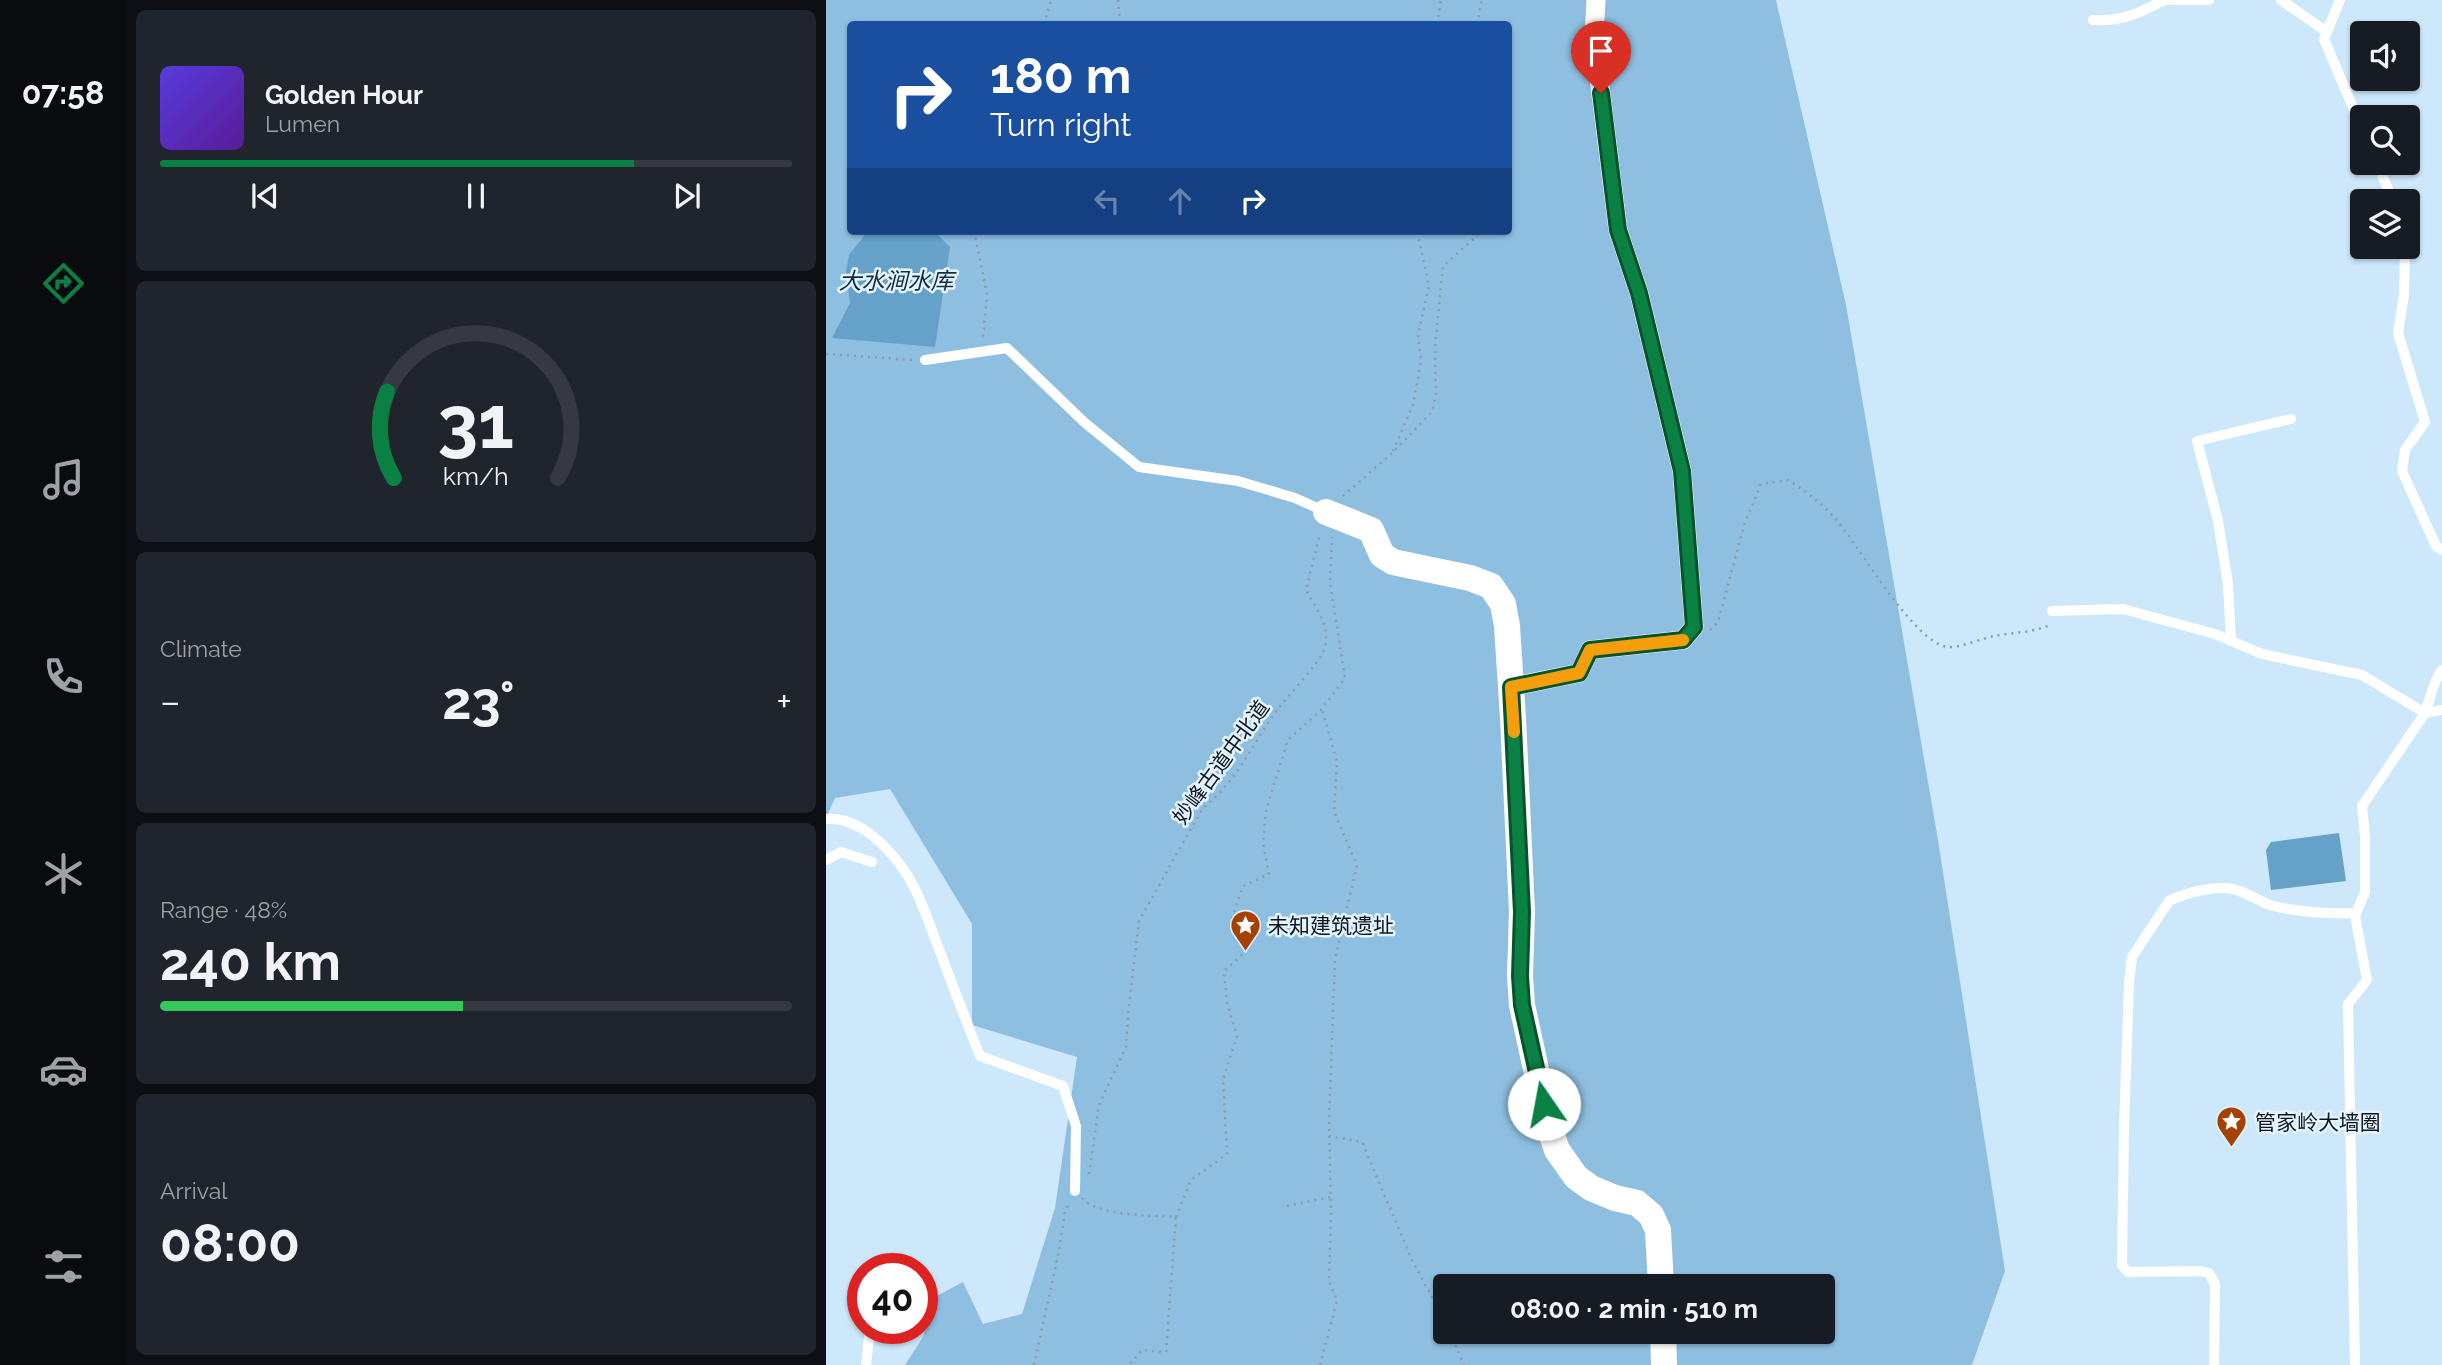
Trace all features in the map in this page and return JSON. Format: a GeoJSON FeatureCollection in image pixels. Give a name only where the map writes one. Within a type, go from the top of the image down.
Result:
{"type":"FeatureCollection","features":[{"type":"Feature","properties":{"kind":"street"},"geometry":{"type":"LineString","coordinates":[[1511,687],[1579,673],[1590,650],[1683,640],[1694,627],[1682,471],[1639,293],[1618,230],[1594,38],[1596,0]]}},
{"type":"Feature","properties":{"kind":"street"},"geometry":{"type":"LineString","coordinates":[[1332,514],[1371,530],[1382,555],[1393,562],[1470,578],[1491,586],[1503,604],[1511,687],[1522,912],[1522,1005],[1548,1124],[1558,1150],[1576,1177],[1591,1188],[1637,1203],[1651,1215],[1658,1230],[1660,1274]]}},
{"type":"Feature","properties":{"kind":"street"},"geometry":{"type":"LineString","coordinates":[[1663,1344],[1664,1365]]}},
{"type":"Feature","properties":{"kind":"lane"},"geometry":{"type":"LineString","coordinates":[[2093,20],[2110,21],[2138,14],[2165,0],[2209,0]]}},
{"type":"Feature","properties":{"kind":"lane"},"geometry":{"type":"LineString","coordinates":[[2281,0],[2327,32]]}},
{"type":"Feature","properties":{"kind":"lane"},"geometry":{"type":"LineString","coordinates":[[2340,0],[2324,39],[2352,105]]}},
{"type":"Feature","properties":{"kind":"lane"},"geometry":{"type":"LineString","coordinates":[[2406,259],[2404,295],[2398,333],[2425,422],[2406,450],[2402,471],[2437,547],[2442,550]]}},
{"type":"Feature","properties":{"kind":"lane"},"geometry":{"type":"LineString","coordinates":[[925,360],[1007,348],[1083,422],[1139,467],[1238,481],[1295,498],[1332,514]]}},
{"type":"Feature","properties":{"kind":"lane"},"geometry":{"type":"LineString","coordinates":[[2231,641],[2228,584],[2218,520],[2197,441],[2291,419]]}},
{"type":"Feature","properties":{"kind":"lane"},"geometry":{"type":"LineString","coordinates":[[2052,611],[2123,609],[2215,634],[2262,654],[2362,675],[2425,713],[2442,709]]}},
{"type":"Feature","properties":{"kind":"lane"},"geometry":{"type":"LineString","coordinates":[[2355,1365],[2348,1004],[2367,980],[2356,913],[2365,892],[2362,806],[2425,713],[2437,675],[2442,670]]}},
{"type":"Feature","properties":{"kind":"lane"},"geometry":{"type":"LineString","coordinates":[[826,819],[832,818],[856,825],[884,844],[906,872],[980,1056],[1063,1086],[1076,1126],[1075,1191]]}},
{"type":"Feature","properties":{"kind":"lane"},"geometry":{"type":"LineString","coordinates":[[826,860],[841,852],[872,862]]}},
{"type":"Feature","properties":{"kind":"lane"},"geometry":{"type":"LineString","coordinates":[[2214,1365],[2215,1284],[2209,1273],[2128,1272],[2122,1265],[2127,1026],[2132,957],[2169,901],[2201,890],[2233,889],[2273,906],[2319,912],[2356,913]]}},
{"type":"Feature","properties":{"kind":"lane"},"geometry":{"type":"LineString","coordinates":[[866,1365],[868,1344]]}},
{"type":"Feature","properties":{"kind":"path"},"geometry":{"type":"LineString","coordinates":[[1045,21],[1051,0]]}},
{"type":"Feature","properties":{"kind":"path"},"geometry":{"type":"LineString","coordinates":[[1118,0],[1119,21]]}},
{"type":"Feature","properties":{"kind":"path"},"geometry":{"type":"LineString","coordinates":[[1438,21],[1441,0]]}},
{"type":"Feature","properties":{"kind":"path"},"geometry":{"type":"LineString","coordinates":[[1478,21],[1482,0]]}},
{"type":"Feature","properties":{"kind":"path"},"geometry":{"type":"LineString","coordinates":[[975,235],[987,294],[981,352]]}},
{"type":"Feature","properties":{"kind":"path"},"geometry":{"type":"LineString","coordinates":[[1392,453],[1413,405],[1421,362],[1418,335],[1429,286],[1418,235]]}},
{"type":"Feature","properties":{"kind":"path"},"geometry":{"type":"LineString","coordinates":[[1129,1365],[1142,1350],[1166,1352],[1176,1217],[1191,1180],[1227,1154],[1223,1079],[1237,1036],[1227,1003],[1224,971],[1245,952],[1231,921],[1243,886],[1269,874],[1263,843],[1266,810],[1288,740],[1322,709],[1345,678],[1330,583],[1332,514],[1432,412],[1436,393],[1435,346],[1443,266],[1478,235]]}},
{"type":"Feature","properties":{"kind":"path"},"geometry":{"type":"LineString","coordinates":[[826,354],[925,360]]}},
{"type":"Feature","properties":{"kind":"path"},"geometry":{"type":"LineString","coordinates":[[1710,630],[1718,622],[1744,525],[1761,484],[1788,480],[1813,496],[1835,518],[1872,573],[1927,638],[1948,647],[2039,630],[2072,611]]}},
{"type":"Feature","properties":{"kind":"path","name":"妙峰古道中北道"},"geometry":{"type":"LineString","coordinates":[[1034,1365],[1065,1211],[1075,1191],[1088,1180],[1099,1105],[1126,1047],[1139,921],[1202,809],[1217,797],[1240,771],[1276,711],[1324,651],[1326,628],[1306,590],[1332,514]]}},
{"type":"Feature","properties":{"kind":"path"},"geometry":{"type":"LineString","coordinates":[[1320,1365],[1336,1300],[1329,1280],[1329,1136],[1335,960],[1357,865],[1334,812],[1336,762],[1322,709]]}},
{"type":"Feature","properties":{"kind":"path"},"geometry":{"type":"LineString","coordinates":[[1329,1136],[1362,1142],[1412,1260],[1433,1299]]}},
{"type":"Feature","properties":{"kind":"path"},"geometry":{"type":"LineString","coordinates":[[1075,1191],[1087,1203],[1102,1210],[1176,1217]]}},
{"type":"Feature","properties":{"kind":"path"},"geometry":{"type":"LineString","coordinates":[[1287,1206],[1331,1197]]}},
{"type":"Feature","properties":{"kind":"path"},"geometry":{"type":"LineString","coordinates":[[1455,1344],[1464,1365]]}},
{"type":"Feature","properties":{"kind":"shaded area"},"geometry":{"type":"Polygon","coordinates":[[[826,0],[1776,0],[1846,305],[1938,840],[2005,1271],[1972,1365],[905,1365],[918,1344],[938,1344],[938,1295],[963,1282],[983,1324],[1022,1314],[1055,1208],[1077,1057],[972,1025],[972,924],[890,789],[835,798],[826,818],[826,0]]]}},
{"type":"Feature","properties":{"kind":"water","name":"大水涧水库"},"geometry":{"type":"Polygon","coordinates":[[[865,235],[938,235],[950,247],[935,347],[832,338],[850,303],[846,272],[849,255],[865,235]]]}},
{"type":"Feature","properties":{"kind":"water"},"geometry":{"type":"Polygon","coordinates":[[[2339,833],[2346,881],[2271,890],[2266,850],[2271,842],[2339,833]]]}},
{"type":"Feature","properties":{"kind":"slow traffic"},"geometry":{"type":"LineString","coordinates":[[1514,732],[1511,687],[1579,673],[1590,650],[1683,640]]}},
{"type":"Feature","properties":{"kind":"place","name":"未知建筑遗址"},"geometry":{"type":"Point","coordinates":[1245,952]}},
{"type":"Feature","properties":{"kind":"place","name":"管家岭大墙圈"},"geometry":{"type":"Point","coordinates":[2232,1149]}},
{"type":"Feature","properties":{"kind":"route"},"geometry":{"type":"LineString","coordinates":[[1544,1104],[1522,1005],[1522,912],[1511,687],[1579,673],[1590,650],[1683,640],[1694,627],[1682,471],[1639,293],[1618,230],[1601,93]]}}]}
